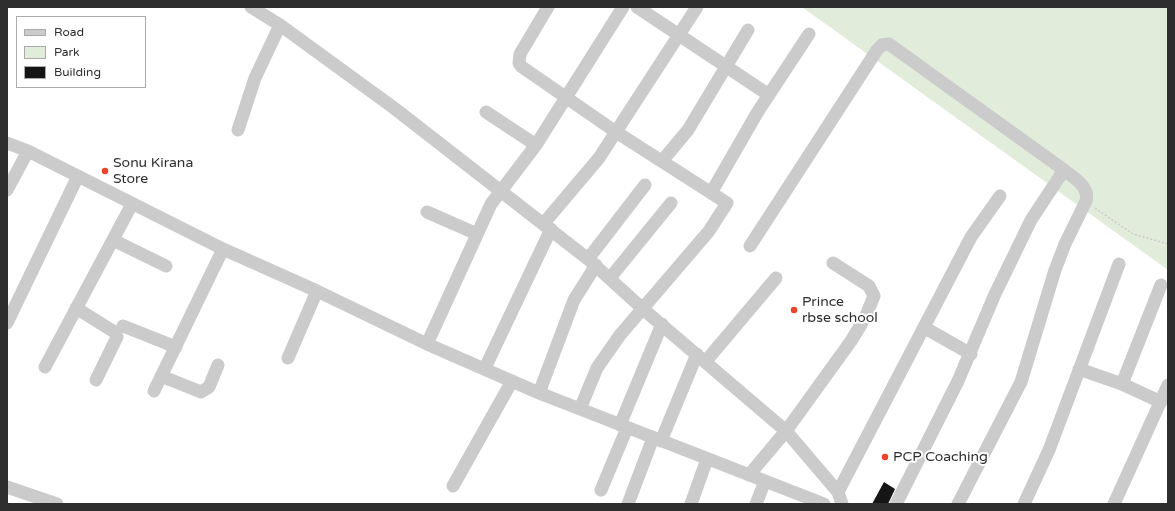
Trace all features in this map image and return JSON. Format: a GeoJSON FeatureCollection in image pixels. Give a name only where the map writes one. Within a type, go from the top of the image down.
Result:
{"type":"FeatureCollection","features":[{"type":"Feature","properties":{"kind":"street"},"geometry":{"type":"LineString","coordinates":[[251,7],[280,25],[394,108],[548,226],[592,262],[643,309],[786,431],[840,498],[972,237],[1000,196]]}},
{"type":"Feature","properties":{"kind":"street"},"geometry":{"type":"LineString","coordinates":[[548,7],[520,54],[519,63],[566,98],[616,132],[727,203],[709,231],[627,326],[598,368],[580,409]]}},
{"type":"Feature","properties":{"kind":"street"},"geometry":{"type":"LineString","coordinates":[[427,344],[492,204],[536,145],[623,7]]}},
{"type":"Feature","properties":{"kind":"street"},"geometry":{"type":"LineString","coordinates":[[637,7],[769,94]]}},
{"type":"Feature","properties":{"kind":"street"},"geometry":{"type":"LineString","coordinates":[[485,368],[548,226],[616,132],[697,7]]}},
{"type":"Feature","properties":{"kind":"street"},"geometry":{"type":"LineString","coordinates":[[238,130],[255,78],[280,25]]}},
{"type":"Feature","properties":{"kind":"street"},"geometry":{"type":"LineString","coordinates":[[662,161],[688,130],[748,30]]}},
{"type":"Feature","properties":{"kind":"street"},"geometry":{"type":"LineString","coordinates":[[711,193],[769,94],[809,34]]}},
{"type":"Feature","properties":{"kind":"street"},"geometry":{"type":"LineString","coordinates":[[750,246],[877,50],[882,45],[888,44],[895,47],[1064,170],[1082,185],[1088,196],[1060,255],[1021,382],[958,504]]}},
{"type":"Feature","properties":{"kind":"street"},"geometry":{"type":"LineString","coordinates":[[486,112],[536,145]]}},
{"type":"Feature","properties":{"kind":"street"},"geometry":{"type":"LineString","coordinates":[[7,143],[28,151],[223,249],[317,291],[427,344],[485,368],[539,393],[824,504]]}},
{"type":"Feature","properties":{"kind":"street"},"geometry":{"type":"LineString","coordinates":[[7,190],[28,151]]}},
{"type":"Feature","properties":{"kind":"street"},"geometry":{"type":"LineString","coordinates":[[896,504],[970,354],[995,294],[1031,220],[1064,170]]}},
{"type":"Feature","properties":{"kind":"street"},"geometry":{"type":"LineString","coordinates":[[7,323],[78,176]]}},
{"type":"Feature","properties":{"kind":"street"},"geometry":{"type":"LineString","coordinates":[[539,393],[574,300],[592,262],[645,184]]}},
{"type":"Feature","properties":{"kind":"street"},"geometry":{"type":"LineString","coordinates":[[610,278],[671,203]]}},
{"type":"Feature","properties":{"kind":"street"},"geometry":{"type":"LineString","coordinates":[[44,367],[132,204]]}},
{"type":"Feature","properties":{"kind":"street"},"geometry":{"type":"LineString","coordinates":[[427,212],[477,234]]}},
{"type":"Feature","properties":{"kind":"street"},"geometry":{"type":"LineString","coordinates":[[113,240],[166,266]]}},
{"type":"Feature","properties":{"kind":"street"},"geometry":{"type":"LineString","coordinates":[[154,391],[223,249]]}},
{"type":"Feature","properties":{"kind":"street"},"geometry":{"type":"LineString","coordinates":[[749,475],[786,431],[850,340],[865,318],[874,296],[869,286],[833,263]]}},
{"type":"Feature","properties":{"kind":"street"},"geometry":{"type":"LineString","coordinates":[[1024,504],[1049,450],[1119,264]]}},
{"type":"Feature","properties":{"kind":"street"},"geometry":{"type":"LineString","coordinates":[[628,504],[657,439],[702,358],[776,278]]}},
{"type":"Feature","properties":{"kind":"street"},"geometry":{"type":"LineString","coordinates":[[1122,384],[1161,285]]}},
{"type":"Feature","properties":{"kind":"street"},"geometry":{"type":"LineString","coordinates":[[288,358],[317,291]]}},
{"type":"Feature","properties":{"kind":"street"},"geometry":{"type":"LineString","coordinates":[[76,308],[116,333],[117,337],[96,380]]}},
{"type":"Feature","properties":{"kind":"street"},"geometry":{"type":"LineString","coordinates":[[601,490],[623,426],[662,324]]}},
{"type":"Feature","properties":{"kind":"street"},"geometry":{"type":"LineString","coordinates":[[123,326],[176,347]]}},
{"type":"Feature","properties":{"kind":"street"},"geometry":{"type":"LineString","coordinates":[[925,328],[970,354]]}},
{"type":"Feature","properties":{"kind":"street"},"geometry":{"type":"LineString","coordinates":[[162,376],[201,392],[209,387],[218,365]]}},
{"type":"Feature","properties":{"kind":"street"},"geometry":{"type":"LineString","coordinates":[[1079,369],[1122,384],[1161,402]]}},
{"type":"Feature","properties":{"kind":"street"},"geometry":{"type":"LineString","coordinates":[[453,486],[512,381]]}},
{"type":"Feature","properties":{"kind":"street"},"geometry":{"type":"LineString","coordinates":[[1114,504],[1168,385]]}},
{"type":"Feature","properties":{"kind":"street"},"geometry":{"type":"LineString","coordinates":[[691,504],[707,459]]}},
{"type":"Feature","properties":{"kind":"street"},"geometry":{"type":"LineString","coordinates":[[756,504],[765,481]]}},
{"type":"Feature","properties":{"kind":"street"},"geometry":{"type":"LineString","coordinates":[[7,487],[57,504]]}},
{"type":"Feature","properties":{"kind":"path"},"geometry":{"type":"LineString","coordinates":[[1086,201],[1133,234],[1168,244]]}},
{"type":"Feature","properties":{"kind":"green space"},"geometry":{"type":"Polygon","coordinates":[[[802,7],[1168,7],[1168,270],[802,7]]]}},
{"type":"Feature","properties":{"kind":"building"},"geometry":{"type":"Polygon","coordinates":[[[884,482],[895,489],[888,504],[872,504],[884,482]]]}},
{"type":"Feature","properties":{"kind":"place","name":"Sonu Kirana Store"},"geometry":{"type":"Point","coordinates":[105,171]}},
{"type":"Feature","properties":{"kind":"place","name":"Prince rbse school"},"geometry":{"type":"Point","coordinates":[794,310]}},
{"type":"Feature","properties":{"kind":"place","name":"PCP Coaching"},"geometry":{"type":"Point","coordinates":[885,457]}}]}
